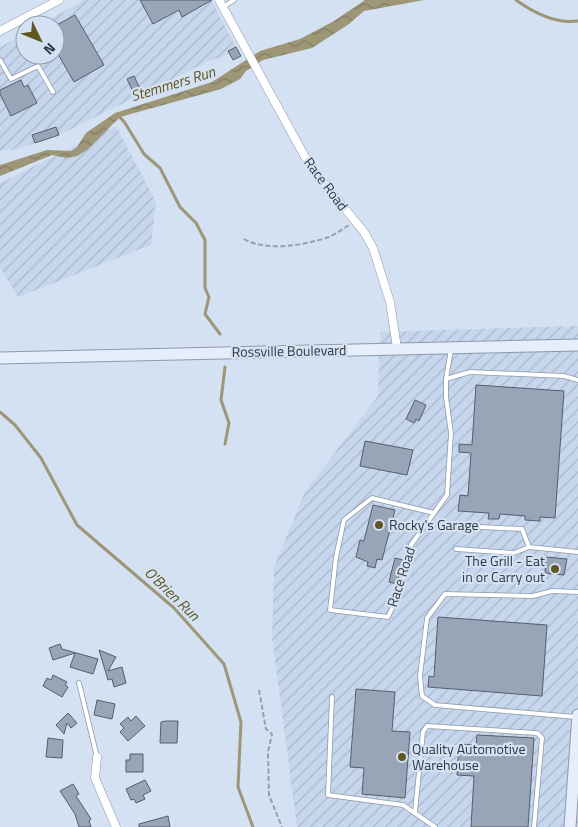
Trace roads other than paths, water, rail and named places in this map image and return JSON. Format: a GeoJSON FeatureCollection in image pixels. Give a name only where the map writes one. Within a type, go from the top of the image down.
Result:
{"type":"FeatureCollection","features":[{"type":"Feature","properties":{"kind":"main road","name":"Rossville Boulevard"},"geometry":{"type":"LineString","coordinates":[[0,358],[578,345]]}},
{"type":"Feature","properties":{"kind":"main road"},"geometry":{"type":"LineString","coordinates":[[570,827],[575,791],[578,716]]}},
{"type":"Feature","properties":{"kind":"street"},"geometry":{"type":"LineString","coordinates":[[0,31],[59,0]]}},
{"type":"Feature","properties":{"kind":"street","name":"Race Road"},"geometry":{"type":"LineString","coordinates":[[221,3],[310,166],[356,221],[373,248],[383,278],[397,348]]}},
{"type":"Feature","properties":{"kind":"street"},"geometry":{"type":"LineString","coordinates":[[97,757],[95,778],[116,827]]}},
{"type":"Feature","properties":{"kind":"lane"},"geometry":{"type":"LineString","coordinates":[[221,3],[234,0]]}},
{"type":"Feature","properties":{"kind":"lane"},"geometry":{"type":"LineString","coordinates":[[0,60],[12,79],[38,66],[53,92]]}},
{"type":"Feature","properties":{"kind":"lane","name":"Race Road"},"geometry":{"type":"LineString","coordinates":[[434,513],[372,498],[344,520],[336,557],[330,610],[388,617],[398,596],[411,545],[447,495],[450,433],[446,379],[451,347]]}},
{"type":"Feature","properties":{"kind":"lane"},"geometry":{"type":"LineString","coordinates":[[446,379],[470,372],[564,376],[578,380]]}},
{"type":"Feature","properties":{"kind":"lane"},"geometry":{"type":"LineString","coordinates":[[460,526],[522,529],[529,548]]}},
{"type":"Feature","properties":{"kind":"lane"},"geometry":{"type":"LineString","coordinates":[[456,549],[514,553],[529,548],[578,552]]}},
{"type":"Feature","properties":{"kind":"lane"},"geometry":{"type":"LineString","coordinates":[[578,592],[552,591],[533,596],[445,594],[427,618],[420,676],[422,696],[436,705],[578,716]]}},
{"type":"Feature","properties":{"kind":"lane"},"geometry":{"type":"LineString","coordinates":[[79,683],[97,757]]}},
{"type":"Feature","properties":{"kind":"lane"},"geometry":{"type":"LineString","coordinates":[[332,697],[328,795],[403,805],[435,827]]}},
{"type":"Feature","properties":{"kind":"lane"},"geometry":{"type":"LineString","coordinates":[[415,812],[423,732],[427,726],[537,733],[542,738],[534,827]]}},
{"type":"Feature","properties":{"kind":"water"},"geometry":{"type":"Polygon","coordinates":[[[365,0],[424,0],[364,11],[349,24],[312,48],[263,60],[246,71],[240,79],[221,89],[120,117],[87,150],[77,156],[67,158],[52,155],[0,176],[0,165],[47,150],[71,151],[77,147],[86,133],[115,113],[212,82],[260,51],[300,39],[334,21],[365,0]]]}},
{"type":"Feature","properties":{"kind":"waterway","name":"Stemmers Run"},"geometry":{"type":"LineString","coordinates":[[516,0],[530,9],[553,19],[578,21]]}},
{"type":"Feature","properties":{"kind":"waterway"},"geometry":{"type":"LineString","coordinates":[[118,115],[144,154],[160,168],[180,207],[196,223],[205,240],[205,288],[209,297],[205,314],[220,334]]}},
{"type":"Feature","properties":{"kind":"waterway"},"geometry":{"type":"LineString","coordinates":[[225,367],[221,400],[229,423],[225,444]]}},
{"type":"Feature","properties":{"kind":"waterway","name":"O'Brien Run"},"geometry":{"type":"LineString","coordinates":[[0,412],[15,425],[41,458],[77,525],[174,608],[224,664],[241,722],[238,787],[253,827]]}},
{"type":"Feature","properties":{"kind":"place","name":"Rocky's Garage"},"geometry":{"type":"Point","coordinates":[379,525]}},
{"type":"Feature","properties":{"kind":"place","name":"The Grill - Eat in or Carry out"},"geometry":{"type":"Point","coordinates":[555,569]}},
{"type":"Feature","properties":{"kind":"place","name":"Quality Automotive Warehouse"},"geometry":{"type":"Point","coordinates":[402,757]}}]}
